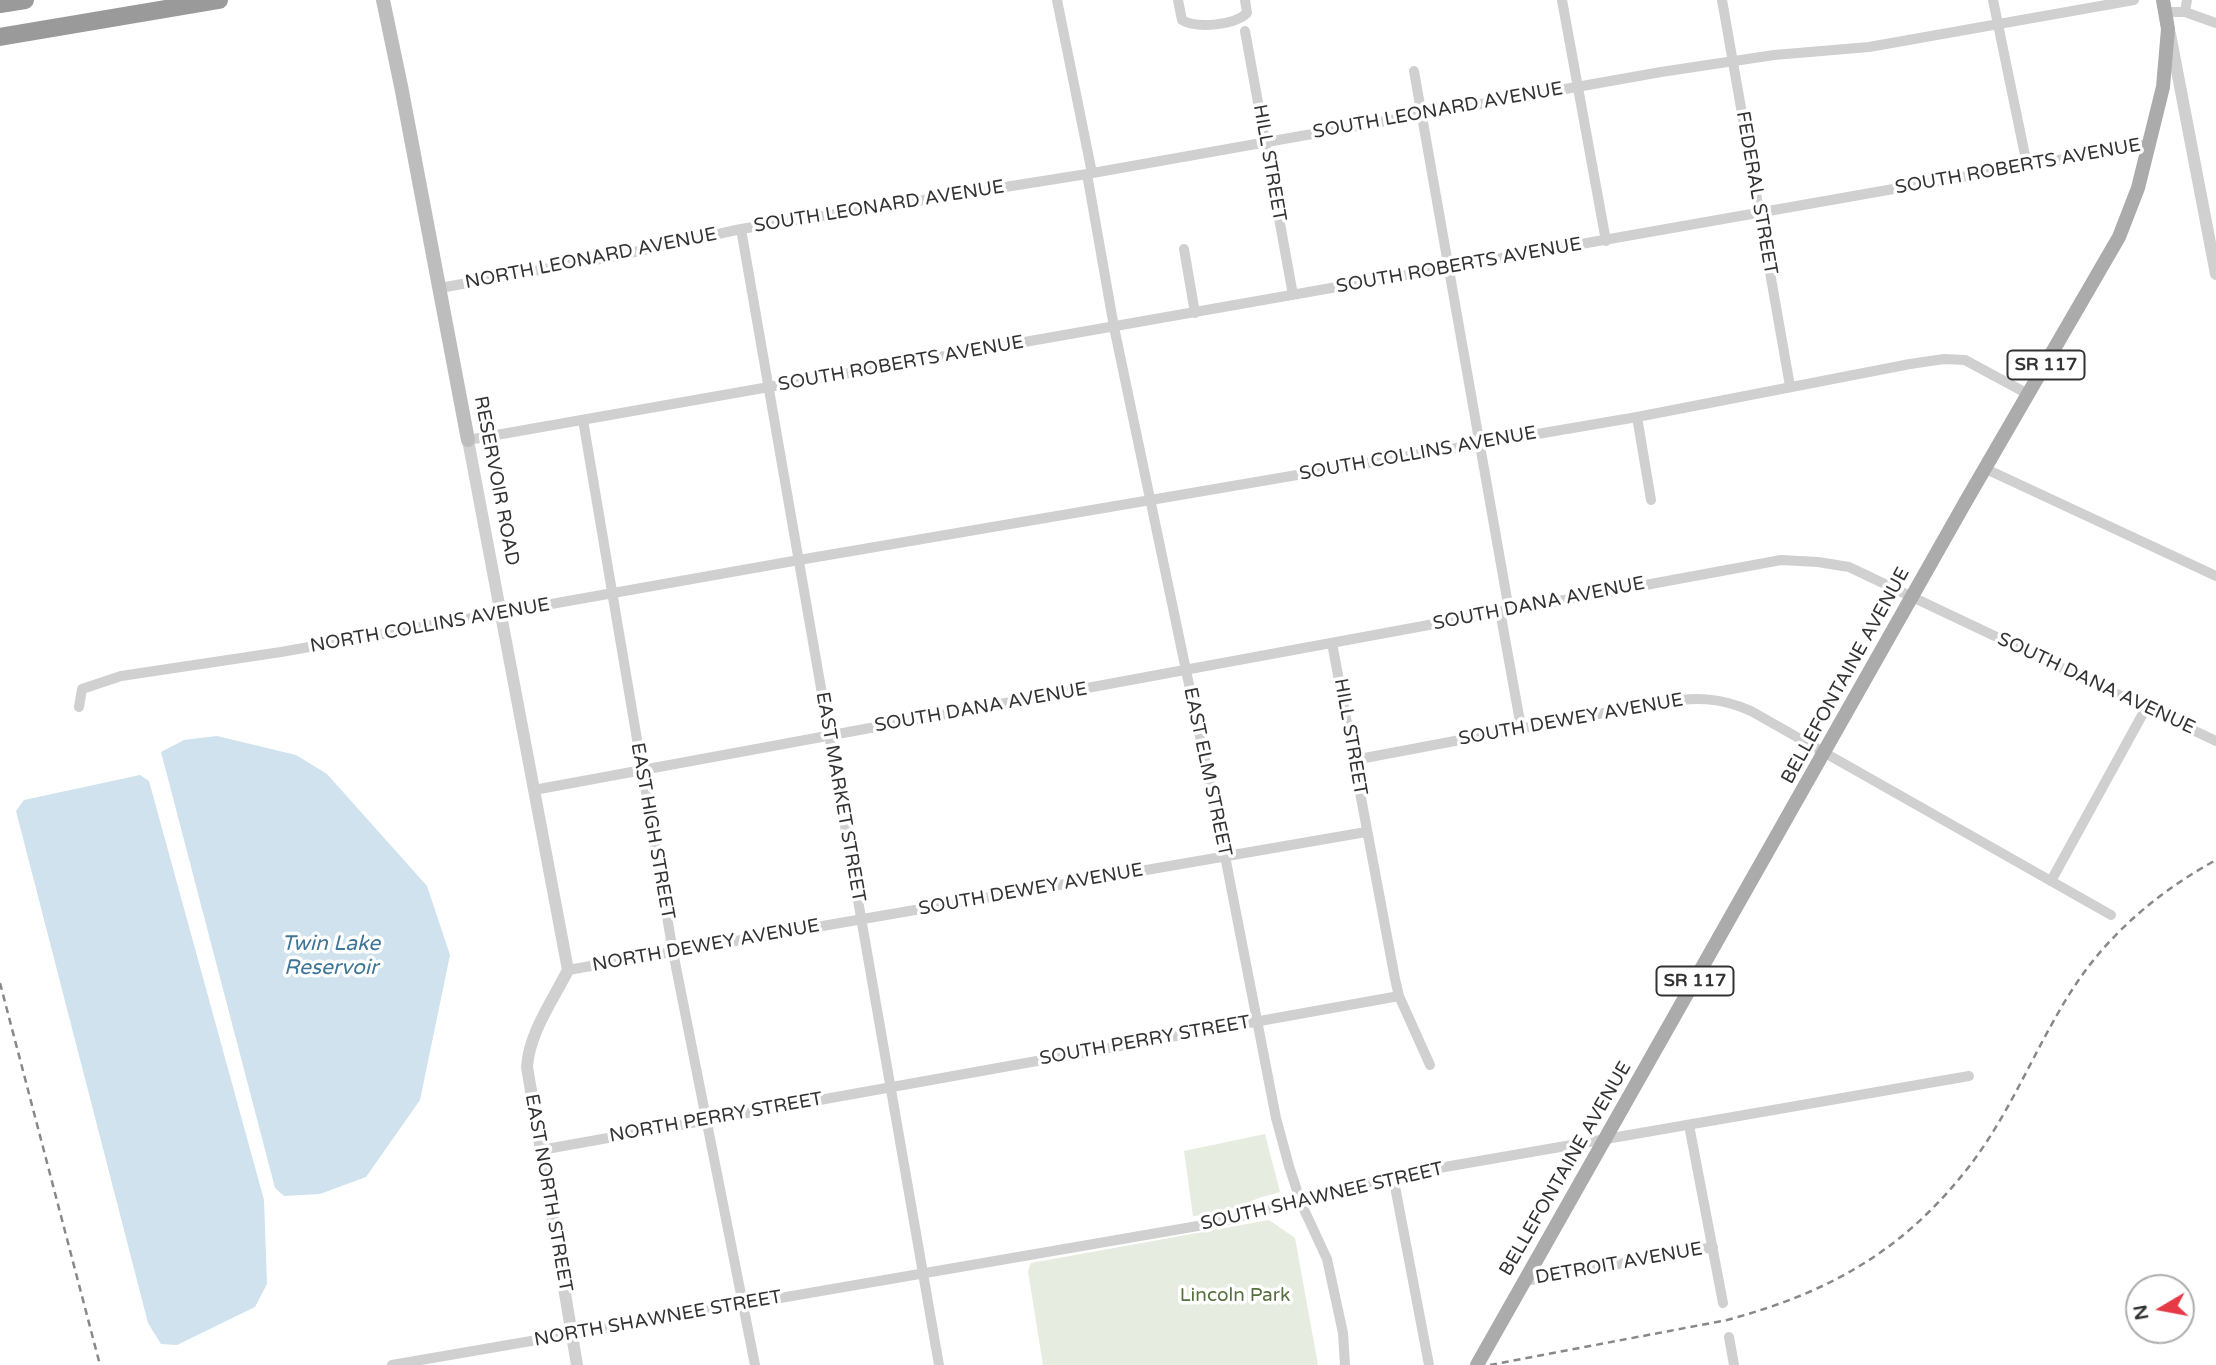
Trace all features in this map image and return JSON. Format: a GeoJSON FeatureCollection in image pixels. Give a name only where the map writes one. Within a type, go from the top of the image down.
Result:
{"type":"FeatureCollection","features":[{"type":"Feature","properties":{"kind":"highway"},"geometry":{"type":"LineString","coordinates":[[0,5],[25,0]]}},
{"type":"Feature","properties":{"kind":"highway"},"geometry":{"type":"LineString","coordinates":[[0,37],[219,0]]}},
{"type":"Feature","properties":{"kind":"main road","name":"RESERVOIR ROAD"},"geometry":{"type":"LineString","coordinates":[[383,1],[468,440]]}},
{"type":"Feature","properties":{"kind":"main road","name":"BELLEFONTAINE AVENUE"},"geometry":{"type":"LineString","coordinates":[[1477,1365],[2119,237],[2138,188],[2166,70],[2168,29],[2164,6]]}},
{"type":"Feature","properties":{"kind":"street","name":"EAST ELM STREET"},"geometry":{"type":"LineString","coordinates":[[1057,0],[1114,327],[1282,1141],[1301,1203],[1327,1259],[1343,1334],[1345,1365]]}},
{"type":"Feature","properties":{"kind":"street"},"geometry":{"type":"LineString","coordinates":[[1178,0],[1182,20],[1198,25],[1242,19],[1247,13],[1245,0]]}},
{"type":"Feature","properties":{"kind":"street"},"geometry":{"type":"LineString","coordinates":[[1562,0],[1606,240]]}},
{"type":"Feature","properties":{"kind":"street","name":"FEDERAL STREET"},"geometry":{"type":"LineString","coordinates":[[1722,0],[1790,386]]}},
{"type":"Feature","properties":{"kind":"street"},"geometry":{"type":"LineString","coordinates":[[1993,0],[2028,165]]}},
{"type":"Feature","properties":{"kind":"street","name":"SOUTH LEONARD AVENUE"},"geometry":{"type":"LineString","coordinates":[[741,229],[1089,173],[1578,86],[1774,55],[1869,47],[2134,0]]}},
{"type":"Feature","properties":{"kind":"street"},"geometry":{"type":"LineString","coordinates":[[2185,12],[2188,0]]}},
{"type":"Feature","properties":{"kind":"street"},"geometry":{"type":"LineString","coordinates":[[2216,23],[2164,6],[2216,274]]}},
{"type":"Feature","properties":{"kind":"street","name":"HILL STREET"},"geometry":{"type":"LineString","coordinates":[[1245,31],[1293,295]]}},
{"type":"Feature","properties":{"kind":"street"},"geometry":{"type":"LineString","coordinates":[[1414,71],[1480,444],[1521,727]]}},
{"type":"Feature","properties":{"kind":"street","name":"SOUTH ROBERTS AVENUE"},"geometry":{"type":"LineString","coordinates":[[468,440],[2149,144]]}},
{"type":"Feature","properties":{"kind":"street","name":"NORTH LEONARD AVENUE"},"geometry":{"type":"LineString","coordinates":[[440,288],[611,257],[741,229]]}},
{"type":"Feature","properties":{"kind":"street","name":"EAST MARKET STREET"},"geometry":{"type":"LineString","coordinates":[[741,229],[939,1365]]}},
{"type":"Feature","properties":{"kind":"street"},"geometry":{"type":"LineString","coordinates":[[1184,249],[1195,313]]}},
{"type":"Feature","properties":{"kind":"street","name":"SOUTH COLLINS AVENUE"},"geometry":{"type":"LineString","coordinates":[[799,560],[1637,417],[1910,363],[1955,358],[1965,360],[2028,394]]}},
{"type":"Feature","properties":{"kind":"street"},"geometry":{"type":"LineString","coordinates":[[1637,417],[1651,500]]}},
{"type":"Feature","properties":{"kind":"street","name":"EAST HIGH STREET"},"geometry":{"type":"LineString","coordinates":[[583,420],[673,952],[755,1365]]}},
{"type":"Feature","properties":{"kind":"street","name":"RESERVOIR ROAD"},"geometry":{"type":"LineString","coordinates":[[468,440],[568,970]]}},
{"type":"Feature","properties":{"kind":"street"},"geometry":{"type":"LineString","coordinates":[[1986,469],[2216,576]]}},
{"type":"Feature","properties":{"kind":"street","name":"NORTH COLLINS AVENUE"},"geometry":{"type":"LineString","coordinates":[[79,707],[82,689],[121,676],[281,652],[799,560]]}},
{"type":"Feature","properties":{"kind":"street","name":"SOUTH DANA AVENUE"},"geometry":{"type":"LineString","coordinates":[[534,790],[1781,560],[1849,567],[2216,741]]}},
{"type":"Feature","properties":{"kind":"street","name":"HILL STREET"},"geometry":{"type":"LineString","coordinates":[[1332,643],[1399,996]]}},
{"type":"Feature","properties":{"kind":"street","name":"SOUTH DEWEY AVENUE"},"geometry":{"type":"LineString","coordinates":[[1354,760],[1662,702],[1706,698],[1728,702],[1751,711],[1824,755],[2111,915]]}},
{"type":"Feature","properties":{"kind":"street"},"geometry":{"type":"LineString","coordinates":[[2051,881],[2146,708]]}},
{"type":"Feature","properties":{"kind":"street","name":"SOUTH DEWEY AVENUE"},"geometry":{"type":"LineString","coordinates":[[862,919],[1366,832]]}},
{"type":"Feature","properties":{"kind":"street","name":"NORTH DEWEY AVENUE"},"geometry":{"type":"LineString","coordinates":[[540,1023],[568,970],[862,919]]}},
{"type":"Feature","properties":{"kind":"street"},"geometry":{"type":"LineString","coordinates":[[1399,996],[1430,1065]]}},
{"type":"Feature","properties":{"kind":"street","name":"SOUTH PERRY STREET"},"geometry":{"type":"LineString","coordinates":[[891,1087],[1399,996]]}},
{"type":"Feature","properties":{"kind":"street","name":"EAST NORTH STREET"},"geometry":{"type":"LineString","coordinates":[[540,1023],[530,1046],[527,1067],[578,1365]]}},
{"type":"Feature","properties":{"kind":"street","name":"SOUTH SHAWNEE STREET"},"geometry":{"type":"LineString","coordinates":[[923,1273],[1230,1220],[1394,1176],[1969,1076]]}},
{"type":"Feature","properties":{"kind":"street","name":"NORTH PERRY STREET"},"geometry":{"type":"LineString","coordinates":[[541,1150],[891,1087]]}},
{"type":"Feature","properties":{"kind":"street"},"geometry":{"type":"LineString","coordinates":[[1689,1125],[1723,1303]]}},
{"type":"Feature","properties":{"kind":"street"},"geometry":{"type":"LineString","coordinates":[[1394,1176],[1429,1365]]}},
{"type":"Feature","properties":{"kind":"street","name":"DETROIT AVENUE"},"geometry":{"type":"LineString","coordinates":[[1524,1281],[1713,1247]]}},
{"type":"Feature","properties":{"kind":"street","name":"NORTH SHAWNEE STREET"},"geometry":{"type":"LineString","coordinates":[[398,1365],[923,1273]]}},
{"type":"Feature","properties":{"kind":"street"},"geometry":{"type":"LineString","coordinates":[[1729,1337],[1734,1365]]}},
{"type":"Feature","properties":{"kind":"green space"},"geometry":{"type":"Polygon","coordinates":[[[1265,1134],[1280,1192],[1219,1214],[1193,1216],[1184,1151],[1265,1134]]]}},
{"type":"Feature","properties":{"kind":"green space","name":"Lincoln Park"},"geometry":{"type":"Polygon","coordinates":[[[1269,1220],[1295,1238],[1318,1365],[1043,1365],[1028,1271],[1031,1263],[1269,1220]]]}},
{"type":"Feature","properties":{"kind":"water","name":"Twin Lake Reservoir"},"geometry":{"type":"Polygon","coordinates":[[[217,736],[296,755],[327,774],[427,886],[450,955],[420,1100],[366,1177],[320,1194],[284,1196],[275,1188],[161,752],[184,740],[217,736]]]}},
{"type":"Feature","properties":{"kind":"water"},"geometry":{"type":"Polygon","coordinates":[[[140,775],[149,781],[264,1200],[267,1284],[255,1307],[177,1345],[161,1344],[148,1323],[16,811],[24,800],[140,775]]]}},
{"type":"Feature","properties":{"kind":"railway"},"geometry":{"type":"LineString","coordinates":[[1490,1365],[1727,1320],[1765,1309],[1833,1281],[1892,1244],[1920,1221],[1971,1164],[1999,1122],[2072,990],[2102,951],[2154,900],[2216,860]]}},
{"type":"Feature","properties":{"kind":"railway"},"geometry":{"type":"LineString","coordinates":[[0,983],[100,1365]]}}]}
